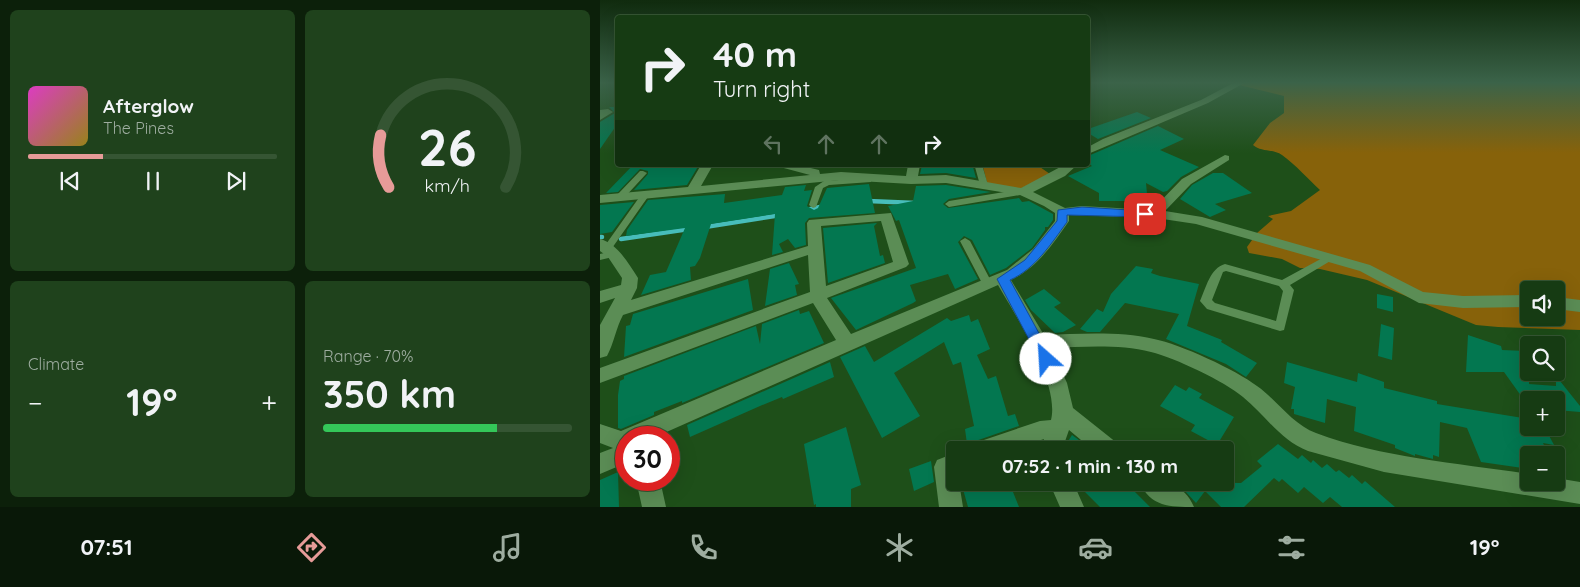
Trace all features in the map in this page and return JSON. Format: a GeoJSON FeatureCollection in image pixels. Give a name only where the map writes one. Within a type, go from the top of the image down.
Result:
{"type":"FeatureCollection","features":[{"type":"Feature","properties":{"kind":"street"},"geometry":{"type":"LineString","coordinates":[[1090,150],[1107,140],[1199,106]]}},
{"type":"Feature","properties":{"kind":"street"},"geometry":{"type":"LineString","coordinates":[[1156,214],[1166,199],[1189,178],[1225,158]]}},
{"type":"Feature","properties":{"kind":"street"},"geometry":{"type":"LineString","coordinates":[[692,190],[706,167]]}},
{"type":"Feature","properties":{"kind":"street"},"geometry":{"type":"LineString","coordinates":[[791,167],[812,173],[841,176],[911,180],[946,179],[984,185],[1022,192],[1050,203],[1062,212],[1082,210],[1156,214],[1197,220],[1365,268],[1419,297],[1463,302],[1520,301]]}},
{"type":"Feature","properties":{"kind":"street"},"geometry":{"type":"LineString","coordinates":[[911,180],[914,167]]}},
{"type":"Feature","properties":{"kind":"street"},"geometry":{"type":"LineString","coordinates":[[1022,192],[1061,173],[1068,167]]}},
{"type":"Feature","properties":{"kind":"street"},"geometry":{"type":"LineString","coordinates":[[600,199],[841,176]]}},
{"type":"Feature","properties":{"kind":"street"},"geometry":{"type":"LineString","coordinates":[[662,426],[1019,271],[1029,263],[1062,222],[1062,212]]}},
{"type":"Feature","properties":{"kind":"street"},"geometry":{"type":"LineString","coordinates":[[600,377],[818,297],[901,264],[886,216],[814,223],[818,297],[848,344]]}},
{"type":"Feature","properties":{"kind":"street"},"geometry":{"type":"LineString","coordinates":[[616,311],[816,248]]}},
{"type":"Feature","properties":{"kind":"street"},"geometry":{"type":"LineString","coordinates":[[600,351],[605,332],[629,288],[630,278],[605,251]]}},
{"type":"Feature","properties":{"kind":"street"},"geometry":{"type":"LineString","coordinates":[[995,281],[1038,342],[1056,382],[1061,420],[1054,441]]}},
{"type":"Feature","properties":{"kind":"street"},"geometry":{"type":"LineString","coordinates":[[600,297],[629,288]]}},
{"type":"Feature","properties":{"kind":"street"},"geometry":{"type":"LineString","coordinates":[[1565,304],[1580,306]]}},
{"type":"Feature","properties":{"kind":"street"},"geometry":{"type":"LineString","coordinates":[[1038,342],[1097,340],[1153,345],[1210,368],[1250,390],[1280,419],[1308,442],[1384,462],[1580,493]]}},
{"type":"Feature","properties":{"kind":"street"},"geometry":{"type":"LineString","coordinates":[[1009,441],[1061,420]]}},
{"type":"Feature","properties":{"kind":"street"},"geometry":{"type":"LineString","coordinates":[[1061,420],[1095,441]]}},
{"type":"Feature","properties":{"kind":"street"},"geometry":{"type":"LineString","coordinates":[[600,433],[615,438]]}},
{"type":"Feature","properties":{"kind":"street"},"geometry":{"type":"LineString","coordinates":[[600,464],[615,451]]}},
{"type":"Feature","properties":{"kind":"street"},"geometry":{"type":"LineString","coordinates":[[650,491],[654,507]]}},
{"type":"Feature","properties":{"kind":"street"},"geometry":{"type":"LineString","coordinates":[[949,491],[951,507]]}},
{"type":"Feature","properties":{"kind":"street"},"geometry":{"type":"LineString","coordinates":[[1064,491],[1072,507]]}},
{"type":"Feature","properties":{"kind":"street"},"geometry":{"type":"LineString","coordinates":[[1162,491],[1182,507]]}},
{"type":"Feature","properties":{"kind":"lane"},"geometry":{"type":"LineString","coordinates":[[979,167],[984,185]]}},
{"type":"Feature","properties":{"kind":"lane"},"geometry":{"type":"LineString","coordinates":[[620,197],[643,173]]}},
{"type":"Feature","properties":{"kind":"lane"},"geometry":{"type":"LineString","coordinates":[[813,205],[820,187],[827,183],[882,179]]}},
{"type":"Feature","properties":{"kind":"lane"},"geometry":{"type":"LineString","coordinates":[[949,204],[1022,192]]}},
{"type":"Feature","properties":{"kind":"lane"},"geometry":{"type":"LineString","coordinates":[[605,251],[646,194]]}},
{"type":"Feature","properties":{"kind":"lane"},"geometry":{"type":"LineString","coordinates":[[965,241],[995,281]]}},
{"type":"Feature","properties":{"kind":"lane"},"geometry":{"type":"LineString","coordinates":[[1283,284],[1289,290],[1280,327],[1211,306],[1206,301],[1219,270],[1225,267],[1283,284],[1328,258]]}},
{"type":"Feature","properties":{"kind":"shaded area"},"geometry":{"type":"Polygon","coordinates":[[[1284,106],[1580,106],[1580,330],[1476,325],[1367,280],[1320,269],[1300,268],[1282,259],[1249,253],[1247,247],[1257,233],[1273,219],[1268,216],[1291,211],[1320,190],[1282,155],[1253,145],[1270,123],[1284,113],[1284,106]]]}},
{"type":"Feature","properties":{"kind":"shaded area"},"geometry":{"type":"Polygon","coordinates":[[[983,167],[1040,167],[1050,174],[1020,189],[987,183],[983,167]]]}},
{"type":"Feature","properties":{"kind":"building"},"geometry":{"type":"Polygon","coordinates":[[[609,107],[615,107],[615,113],[609,107]]]}},
{"type":"Feature","properties":{"kind":"building"},"geometry":{"type":"Polygon","coordinates":[[[1137,112],[1151,118],[1098,139],[1090,134],[1090,128],[1137,112]]]}},
{"type":"Feature","properties":{"kind":"building"},"geometry":{"type":"Polygon","coordinates":[[[615,113],[615,127],[600,149],[600,122],[615,113]]]}},
{"type":"Feature","properties":{"kind":"building"},"geometry":{"type":"Polygon","coordinates":[[[1158,126],[1184,139],[1160,150],[1199,167],[1181,177],[1167,191],[1163,192],[1146,183],[1148,204],[1133,204],[1133,201],[1099,201],[1099,193],[1068,176],[1092,166],[1090,164],[1090,155],[1158,126]]]}},
{"type":"Feature","properties":{"kind":"building"},"geometry":{"type":"Polygon","coordinates":[[[631,167],[698,167],[687,185],[634,190],[648,174],[648,171],[640,169],[618,192],[606,193],[631,167]]]}},
{"type":"Feature","properties":{"kind":"building"},"geometry":{"type":"Polygon","coordinates":[[[922,167],[973,167],[976,178],[946,173],[920,174],[922,167]]]}},
{"type":"Feature","properties":{"kind":"building"},"geometry":{"type":"Polygon","coordinates":[[[1213,173],[1223,173],[1252,193],[1215,204],[1226,210],[1210,217],[1180,199],[1192,185],[1213,173]]]}},
{"type":"Feature","properties":{"kind":"building"},"geometry":{"type":"Polygon","coordinates":[[[869,184],[875,213],[809,218],[805,223],[806,245],[795,248],[788,239],[779,244],[783,252],[772,255],[775,214],[711,224],[700,258],[695,266],[690,267],[691,280],[641,295],[650,275],[666,272],[685,228],[626,236],[627,230],[648,200],[725,194],[724,203],[782,195],[785,187],[806,185],[804,191],[812,190],[807,206],[814,210],[818,208],[827,188],[869,184]]]}},
{"type":"Feature","properties":{"kind":"building"},"geometry":{"type":"Polygon","coordinates":[[[946,185],[991,192],[949,199],[943,204],[948,208],[1019,198],[1022,202],[1029,201],[1053,214],[1053,220],[1048,227],[1045,227],[1045,230],[1032,248],[1006,268],[990,275],[972,240],[964,236],[958,242],[978,279],[955,289],[948,274],[910,285],[916,301],[856,330],[831,298],[916,268],[899,220],[896,221],[888,206],[913,201],[916,186],[946,185]]]}},
{"type":"Feature","properties":{"kind":"building"},"geometry":{"type":"Polygon","coordinates":[[[634,202],[612,232],[600,234],[600,205],[634,202]]]}},
{"type":"Feature","properties":{"kind":"building"},"geometry":{"type":"Polygon","coordinates":[[[877,223],[874,226],[880,256],[883,255],[885,263],[828,283],[823,228],[877,223]]]}},
{"type":"Feature","properties":{"kind":"building"},"geometry":{"type":"Polygon","coordinates":[[[789,263],[799,284],[795,285],[797,295],[765,306],[770,269],[789,263]]]}},
{"type":"Feature","properties":{"kind":"building"},"geometry":{"type":"Polygon","coordinates":[[[1136,266],[1153,269],[1151,273],[1160,276],[1199,284],[1187,326],[1222,340],[1221,342],[1257,363],[1246,377],[1226,364],[1166,339],[1179,314],[1125,303],[1100,332],[1087,332],[1080,329],[1097,309],[1103,312],[1111,294],[1136,266]]]}},
{"type":"Feature","properties":{"kind":"building"},"geometry":{"type":"Polygon","coordinates":[[[748,279],[753,310],[624,357],[626,326],[630,325],[633,314],[748,279]]]}},
{"type":"Feature","properties":{"kind":"building"},"geometry":{"type":"Polygon","coordinates":[[[1044,289],[1061,303],[1054,307],[1076,325],[1063,332],[1055,333],[1031,310],[1025,300],[1044,289]]]}},
{"type":"Feature","properties":{"kind":"building"},"geometry":{"type":"Polygon","coordinates":[[[1377,294],[1393,297],[1393,312],[1377,308],[1377,294]]]}},
{"type":"Feature","properties":{"kind":"building"},"geometry":{"type":"Polygon","coordinates":[[[799,310],[800,314],[809,311],[824,343],[682,403],[682,401],[654,412],[654,415],[628,426],[618,426],[618,395],[620,381],[624,379],[624,376],[756,326],[760,344],[762,324],[799,310]]]}},
{"type":"Feature","properties":{"kind":"building"},"geometry":{"type":"Polygon","coordinates":[[[969,315],[971,322],[978,319],[990,349],[977,355],[988,379],[996,376],[1008,416],[1015,414],[1019,426],[976,441],[967,441],[965,429],[974,426],[961,362],[953,365],[944,342],[894,373],[920,416],[882,438],[840,357],[865,346],[874,362],[947,318],[951,321],[969,315]]]}},
{"type":"Feature","properties":{"kind":"building"},"geometry":{"type":"Polygon","coordinates":[[[1381,324],[1394,328],[1392,360],[1378,356],[1381,324]]]}},
{"type":"Feature","properties":{"kind":"building"},"geometry":{"type":"Polygon","coordinates":[[[1468,335],[1501,346],[1502,350],[1520,351],[1520,381],[1529,381],[1529,384],[1556,386],[1556,381],[1560,381],[1580,406],[1580,412],[1565,411],[1565,391],[1520,391],[1520,394],[1504,372],[1466,372],[1468,335]]]}},
{"type":"Feature","properties":{"kind":"building"},"geometry":{"type":"Polygon","coordinates":[[[830,362],[834,377],[783,399],[782,397],[760,406],[690,437],[687,425],[830,362]]]}},
{"type":"Feature","properties":{"kind":"building"},"geometry":{"type":"Polygon","coordinates":[[[1287,362],[1357,382],[1358,373],[1384,382],[1384,388],[1437,401],[1437,404],[1520,418],[1520,436],[1549,436],[1554,445],[1543,443],[1544,446],[1520,446],[1520,468],[1481,462],[1467,428],[1440,422],[1439,457],[1433,455],[1433,459],[1415,454],[1415,456],[1395,448],[1395,445],[1354,431],[1356,407],[1327,399],[1325,423],[1294,414],[1294,409],[1291,409],[1295,387],[1284,383],[1287,362]]]}},
{"type":"Feature","properties":{"kind":"building"},"geometry":{"type":"Polygon","coordinates":[[[1175,385],[1186,391],[1189,387],[1202,394],[1199,398],[1234,417],[1219,441],[1210,441],[1191,431],[1195,425],[1160,406],[1175,385]]]}},
{"type":"Feature","properties":{"kind":"building"},"geometry":{"type":"Polygon","coordinates":[[[846,427],[861,485],[851,489],[851,507],[816,507],[816,504],[814,505],[804,444],[846,427]]]}},
{"type":"Feature","properties":{"kind":"building"},"geometry":{"type":"Polygon","coordinates":[[[1072,435],[1080,441],[1068,441],[1072,435]]]}},
{"type":"Feature","properties":{"kind":"building"},"geometry":{"type":"Polygon","coordinates":[[[1278,444],[1298,459],[1302,455],[1311,463],[1313,460],[1322,468],[1327,464],[1336,472],[1339,470],[1349,478],[1352,475],[1362,484],[1365,481],[1395,507],[1342,507],[1330,497],[1323,503],[1304,487],[1298,493],[1282,479],[1279,482],[1274,478],[1244,507],[1221,507],[1205,491],[1234,491],[1234,483],[1241,483],[1262,466],[1257,461],[1278,444]]]}},
{"type":"Feature","properties":{"kind":"building"},"geometry":{"type":"Polygon","coordinates":[[[931,461],[934,482],[914,491],[909,469],[931,461]]]}},
{"type":"Feature","properties":{"kind":"building"},"geometry":{"type":"Polygon","coordinates":[[[615,473],[615,491],[619,491],[619,507],[600,507],[600,480],[615,473]]]}},
{"type":"Feature","properties":{"kind":"building"},"geometry":{"type":"Polygon","coordinates":[[[964,491],[1013,491],[1019,507],[968,507],[964,491]]]}},
{"type":"Feature","properties":{"kind":"building"},"geometry":{"type":"Polygon","coordinates":[[[1084,491],[1134,491],[1150,507],[1100,507],[1084,491]]]}},
{"type":"Feature","properties":{"kind":"building"},"geometry":{"type":"Polygon","coordinates":[[[1185,491],[1205,491],[1196,503],[1185,491]]]}},
{"type":"Feature","properties":{"kind":"waterway"},"geometry":{"type":"LineString","coordinates":[[868,201],[916,203]]}},
{"type":"Feature","properties":{"kind":"waterway"},"geometry":{"type":"LineString","coordinates":[[806,210],[825,206]]}},
{"type":"Feature","properties":{"kind":"waterway"},"geometry":{"type":"LineString","coordinates":[[705,227],[781,215]]}},
{"type":"Feature","properties":{"kind":"waterway"},"geometry":{"type":"LineString","coordinates":[[621,239],[689,229]]}},
{"type":"Feature","properties":{"kind":"route"},"geometry":{"type":"LineString","coordinates":[[1046,359],[1003,279],[1019,271],[1029,263],[1062,222],[1062,212],[1082,210],[1145,214]]}}]}
